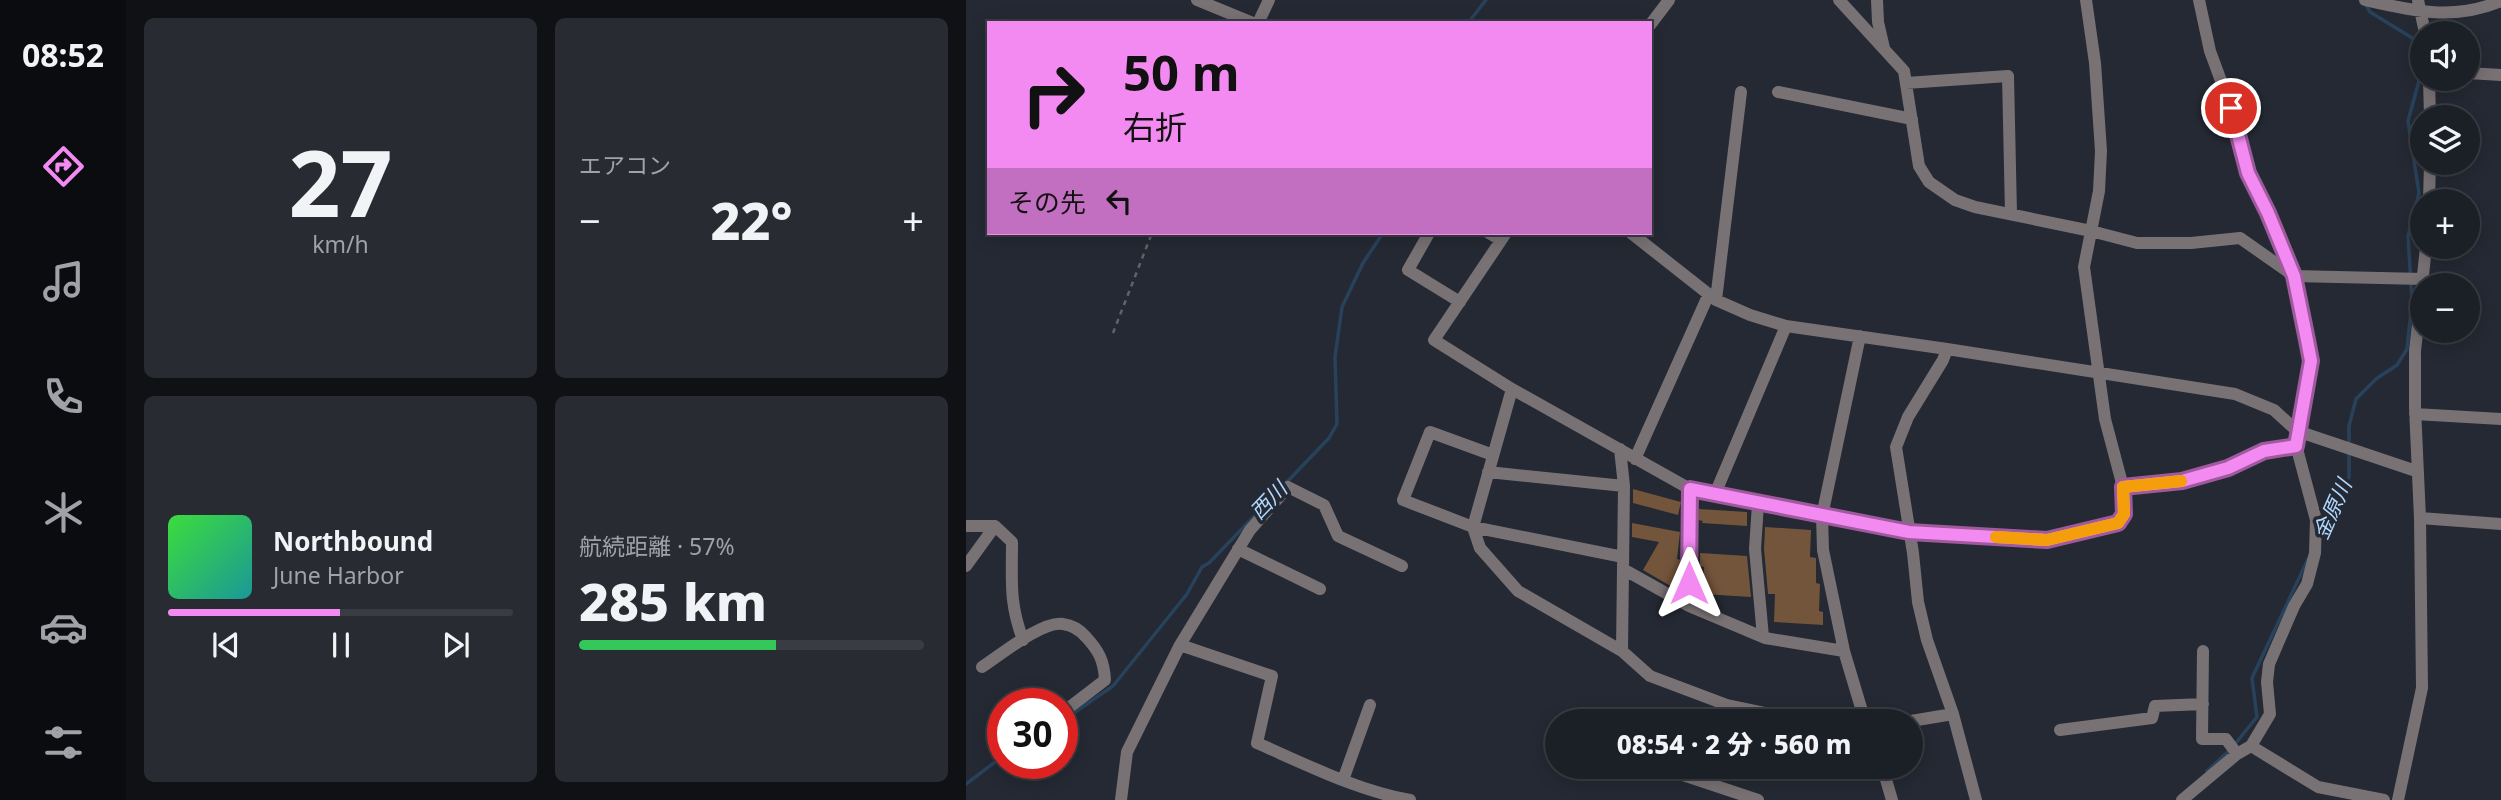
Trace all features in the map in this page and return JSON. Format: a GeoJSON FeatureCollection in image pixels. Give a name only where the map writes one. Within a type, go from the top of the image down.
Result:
{"type":"FeatureCollection","features":[{"type":"Feature","properties":{"kind":"street"},"geometry":{"type":"LineString","coordinates":[[1197,0],[1248,21]]}},
{"type":"Feature","properties":{"kind":"street"},"geometry":{"type":"LineString","coordinates":[[1259,21],[1269,0]]}},
{"type":"Feature","properties":{"kind":"street"},"geometry":{"type":"LineString","coordinates":[[1652,21],[1669,0]]}},
{"type":"Feature","properties":{"kind":"street"},"geometry":{"type":"LineString","coordinates":[[1839,0],[1904,71],[1919,166],[1929,183],[1955,200],[1975,207],[2137,243],[2191,243],[2241,238],[2294,276],[2410,283]]}},
{"type":"Feature","properties":{"kind":"street"},"geometry":{"type":"LineString","coordinates":[[1877,0],[1878,22],[1884,49]]}},
{"type":"Feature","properties":{"kind":"street"},"geometry":{"type":"LineString","coordinates":[[1503,236],[1434,340],[1512,389],[1690,489],[1909,532],[2047,540],[2118,523],[2124,514],[2123,487],[2105,419],[2084,267],[2099,191],[2101,151],[2095,63],[2085,0]]}},
{"type":"Feature","properties":{"kind":"street"},"geometry":{"type":"LineString","coordinates":[[2182,800],[2237,754],[2251,746],[2270,714],[2267,682],[2269,664],[2294,606],[2307,584],[2315,553],[2316,520],[2296,446],[2311,361],[2294,276],[2248,173],[2231,108],[2210,51],[2199,0]]}},
{"type":"Feature","properties":{"kind":"street"},"geometry":{"type":"LineString","coordinates":[[2365,0],[2477,11],[2501,1]]}},
{"type":"Feature","properties":{"kind":"street"},"geometry":{"type":"LineString","coordinates":[[2480,74],[2501,75]]}},
{"type":"Feature","properties":{"kind":"street"},"geometry":{"type":"LineString","coordinates":[[1906,83],[2008,76],[2011,214]]}},
{"type":"Feature","properties":{"kind":"street"},"geometry":{"type":"LineString","coordinates":[[1636,459],[1712,298],[1741,92]]}},
{"type":"Feature","properties":{"kind":"street"},"geometry":{"type":"LineString","coordinates":[[1777,92],[1912,119]]}},
{"type":"Feature","properties":{"kind":"street"},"geometry":{"type":"LineString","coordinates":[[1428,235],[1408,270],[1460,302]]}},
{"type":"Feature","properties":{"kind":"street"},"geometry":{"type":"LineString","coordinates":[[1633,235],[1712,298],[1750,315],[1786,326],[2235,394],[2274,410],[2297,431],[2416,471]]}},
{"type":"Feature","properties":{"kind":"street"},"geometry":{"type":"LineString","coordinates":[[1715,494],[1786,326]]}},
{"type":"Feature","properties":{"kind":"street"},"geometry":{"type":"LineString","coordinates":[[1860,336],[1822,516],[1823,550],[1844,651],[1861,709]]}},
{"type":"Feature","properties":{"kind":"street"},"geometry":{"type":"LineString","coordinates":[[2398,800],[2423,688],[2420,518],[2416,471],[2416,343]]}},
{"type":"Feature","properties":{"kind":"street"},"geometry":{"type":"LineString","coordinates":[[1947,349],[1908,417],[1896,447],[1918,603],[1927,640],[1953,714],[1976,800]]}},
{"type":"Feature","properties":{"kind":"street"},"geometry":{"type":"LineString","coordinates":[[1512,389],[1473,527],[1480,548],[1518,591],[1622,651],[1650,676],[1727,705],[1746,709]]}},
{"type":"Feature","properties":{"kind":"street"},"geometry":{"type":"LineString","coordinates":[[2415,414],[2501,419]]}},
{"type":"Feature","properties":{"kind":"street"},"geometry":{"type":"LineString","coordinates":[[1493,455],[1430,432],[1404,500],[1473,527],[1623,563],[1689,606],[1763,637],[1844,651]]}},
{"type":"Feature","properties":{"kind":"street"},"geometry":{"type":"LineString","coordinates":[[2123,487],[2182,481],[2228,468],[2264,451],[2296,446]]}},
{"type":"Feature","properties":{"kind":"street"},"geometry":{"type":"LineString","coordinates":[[1620,449],[1623,486],[1622,651]]}},
{"type":"Feature","properties":{"kind":"street"},"geometry":{"type":"LineString","coordinates":[[1488,472],[1623,486]]}},
{"type":"Feature","properties":{"kind":"street"},"geometry":{"type":"LineString","coordinates":[[1121,800],[1127,752],[1180,645],[1250,530],[1288,487],[1324,505],[1338,536],[1402,566]]}},
{"type":"Feature","properties":{"kind":"street"},"geometry":{"type":"LineString","coordinates":[[1689,606],[1690,489]]}},
{"type":"Feature","properties":{"kind":"street"},"geometry":{"type":"LineString","coordinates":[[1758,504],[1755,549],[1763,637]]}},
{"type":"Feature","properties":{"kind":"street"},"geometry":{"type":"LineString","coordinates":[[2420,518],[2501,524]]}},
{"type":"Feature","properties":{"kind":"street"},"geometry":{"type":"LineString","coordinates":[[966,526],[995,526],[1012,542],[1010,594],[1023,640]]}},
{"type":"Feature","properties":{"kind":"street"},"geometry":{"type":"LineString","coordinates":[[966,566],[995,526]]}},
{"type":"Feature","properties":{"kind":"street"},"geometry":{"type":"LineString","coordinates":[[1238,549],[1320,589]]}},
{"type":"Feature","properties":{"kind":"street"},"geometry":{"type":"LineString","coordinates":[[982,667],[1041,629],[1060,623],[1080,630],[1096,648],[1104,663],[1105,680],[1078,701]]}},
{"type":"Feature","properties":{"kind":"street"},"geometry":{"type":"LineString","coordinates":[[1180,645],[1272,676],[1257,743],[1382,795],[1410,800]]}},
{"type":"Feature","properties":{"kind":"street"},"geometry":{"type":"LineString","coordinates":[[2203,652],[2202,739],[2226,739],[2237,754]]}},
{"type":"Feature","properties":{"kind":"street"},"geometry":{"type":"LineString","coordinates":[[2060,730],[2152,719],[2155,706],[2203,704]]}},
{"type":"Feature","properties":{"kind":"street"},"geometry":{"type":"LineString","coordinates":[[1343,780],[1370,705]]}},
{"type":"Feature","properties":{"kind":"street"},"geometry":{"type":"LineString","coordinates":[[1923,719],[1953,714]]}},
{"type":"Feature","properties":{"kind":"street"},"geometry":{"type":"LineString","coordinates":[[2251,746],[2318,787],[2384,800]]}},
{"type":"Feature","properties":{"kind":"street"},"geometry":{"type":"LineString","coordinates":[[1695,779],[1758,800]]}},
{"type":"Feature","properties":{"kind":"street"},"geometry":{"type":"LineString","coordinates":[[1886,779],[1892,800]]}},
{"type":"Feature","properties":{"kind":"path"},"geometry":{"type":"LineString","coordinates":[[1113,333],[1151,235]]}},
{"type":"Feature","properties":{"kind":"building"},"geometry":{"type":"Polygon","coordinates":[[[1633,489],[1681,502],[1678,515],[1633,503],[1633,489]]]}},
{"type":"Feature","properties":{"kind":"building"},"geometry":{"type":"Polygon","coordinates":[[[1699,509],[1747,512],[1747,526],[1702,523],[1703,521],[1698,520],[1699,509]]]}},
{"type":"Feature","properties":{"kind":"building"},"geometry":{"type":"Polygon","coordinates":[[[1632,523],[1680,532],[1677,559],[1681,560],[1681,574],[1674,588],[1643,570],[1659,542],[1632,537],[1632,523]]]}},
{"type":"Feature","properties":{"kind":"building"},"geometry":{"type":"Polygon","coordinates":[[[1765,527],[1811,530],[1810,557],[1816,558],[1816,583],[1820,584],[1819,611],[1823,612],[1823,625],[1774,622],[1775,594],[1768,594],[1765,527]]]}},
{"type":"Feature","properties":{"kind":"building"},"geometry":{"type":"Polygon","coordinates":[[[1700,553],[1747,556],[1751,597],[1703,594],[1704,567],[1700,566],[1700,553]]]}},
{"type":"Feature","properties":{"kind":"waterway","name":"西川"},"geometry":{"type":"LineString","coordinates":[[1470,21],[1486,0]]}},
{"type":"Feature","properties":{"kind":"waterway","name":"金原川"},"geometry":{"type":"LineString","coordinates":[[2366,5],[2370,12],[2410,37]]}},
{"type":"Feature","properties":{"kind":"waterway","name":"金原川"},"geometry":{"type":"LineString","coordinates":[[2321,534],[2349,477],[2349,426],[2356,399],[2376,379],[2397,365],[2407,349],[2412,301],[2408,236],[2419,193],[2408,121],[2416,91]]}},
{"type":"Feature","properties":{"kind":"waterway","name":"西川"},"geometry":{"type":"LineString","coordinates":[[1286,483],[1329,438],[1337,424],[1335,357],[1342,307],[1363,263],[1382,235]]}},
{"type":"Feature","properties":{"kind":"waterway","name":"西川"},"geometry":{"type":"LineString","coordinates":[[1078,710],[1113,686],[1187,594],[1202,567],[1264,506]]}},
{"type":"Feature","properties":{"kind":"waterway","name":"金原川"},"geometry":{"type":"LineString","coordinates":[[2235,744],[2257,717],[2252,678],[2308,559]]}},
{"type":"Feature","properties":{"kind":"waterway","name":"金原川"},"geometry":{"type":"LineString","coordinates":[[2207,771],[2230,750]]}},
{"type":"Feature","properties":{"kind":"waterway","name":"西川"},"geometry":{"type":"LineString","coordinates":[[966,784],[987,768]]}},
{"type":"Feature","properties":{"kind":"slow traffic"},"geometry":{"type":"LineString","coordinates":[[1996,537],[2047,540],[2118,523],[2124,514],[2123,487],[2181,481]]}},
{"type":"Feature","properties":{"kind":"route"},"geometry":{"type":"LineString","coordinates":[[1689,583],[1690,489],[1909,532],[2047,540],[2118,523],[2124,514],[2123,487],[2182,481],[2228,468],[2264,451],[2296,446],[2311,361],[2307,340],[2294,276],[2248,173],[2231,108]]}}]}
